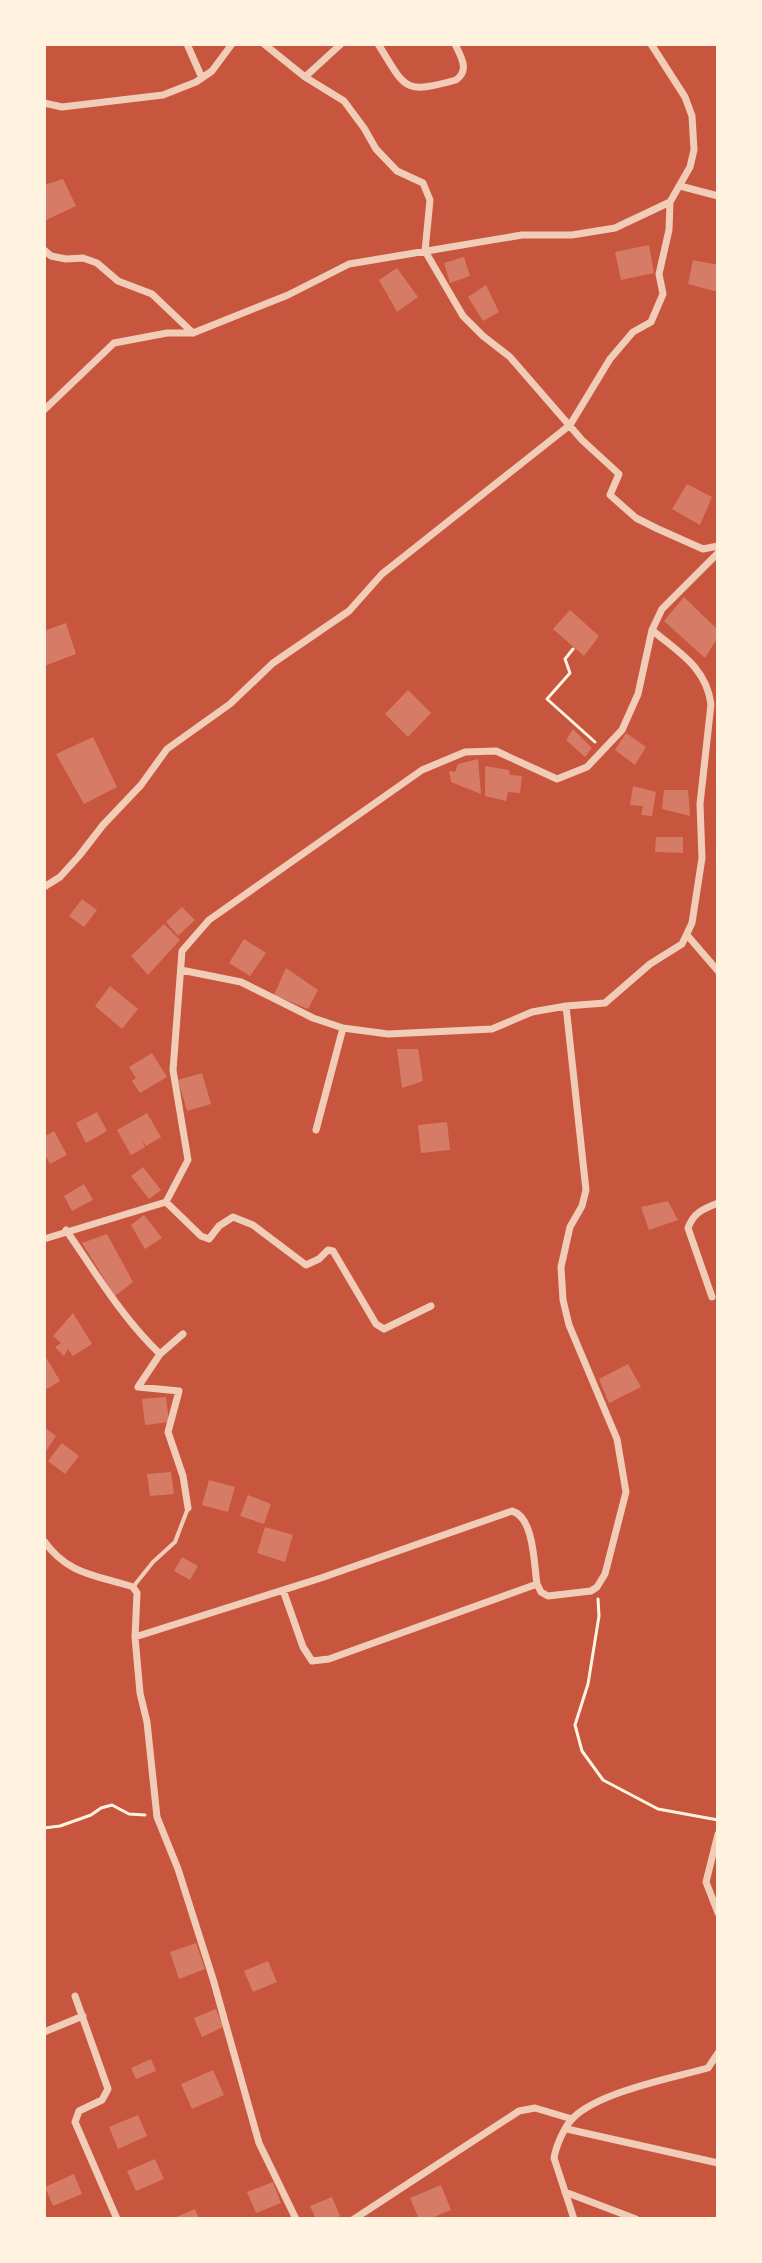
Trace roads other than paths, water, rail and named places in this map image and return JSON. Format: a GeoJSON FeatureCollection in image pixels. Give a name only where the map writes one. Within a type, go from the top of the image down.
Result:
{"type":"FeatureCollection","features":[{"type":"Feature","properties":{"kind":"street"},"geometry":{"type":"LineString","coordinates":[[187,44],[202,78]]}},
{"type":"Feature","properties":{"kind":"street"},"geometry":{"type":"LineString","coordinates":[[44,103],[62,107],[163,95],[212,71],[232,44]]}},
{"type":"Feature","properties":{"kind":"street"},"geometry":{"type":"LineString","coordinates":[[264,44],[305,77],[344,101],[376,149],[397,171],[423,183],[430,200],[425,251],[463,316],[510,357],[570,425],[619,474],[610,495],[623,508],[658,529],[703,549],[718,546]]}},
{"type":"Feature","properties":{"kind":"street"},"geometry":{"type":"LineString","coordinates":[[305,77],[341,44]]}},
{"type":"Feature","properties":{"kind":"street"},"geometry":{"type":"LineString","coordinates":[[378,44],[402,81],[417,89],[456,80],[461,76],[463,61],[455,44]]}},
{"type":"Feature","properties":{"kind":"street"},"geometry":{"type":"LineString","coordinates":[[44,887],[70,867],[103,825],[141,785],[167,749],[230,704],[273,663],[349,611],[382,574],[570,425],[610,359],[633,332],[651,322],[663,294],[659,274],[669,230],[670,202],[690,167],[694,150],[692,116],[685,97],[651,44]]}},
{"type":"Feature","properties":{"kind":"street"},"geometry":{"type":"LineString","coordinates":[[680,186],[718,196]]}},
{"type":"Feature","properties":{"kind":"street"},"geometry":{"type":"LineString","coordinates":[[44,410],[114,343],[167,333],[193,333],[288,295],[349,264],[522,235],[572,235],[615,228],[670,202]]}},
{"type":"Feature","properties":{"kind":"street"},"geometry":{"type":"LineString","coordinates":[[44,250],[51,256],[83,258],[97,263],[118,281],[152,294],[193,333]]}},
{"type":"Feature","properties":{"kind":"street"},"geometry":{"type":"LineString","coordinates":[[44,1239],[166,1202],[188,1160],[173,1070],[182,951],[209,920],[422,770],[465,752],[496,751],[557,779],[587,767],[622,730],[638,694],[652,630],[662,609],[718,553]]}},
{"type":"Feature","properties":{"kind":"street"},"geometry":{"type":"LineString","coordinates":[[181,970],[241,982],[313,1018],[343,1028],[388,1034],[492,1029],[532,1012],[605,1003],[650,964],[682,944],[692,923],[702,858],[700,804],[711,704],[704,675],[652,630]]}},
{"type":"Feature","properties":{"kind":"street"},"geometry":{"type":"LineString","coordinates":[[687,935],[718,971]]}},
{"type":"Feature","properties":{"kind":"street"},"geometry":{"type":"LineString","coordinates":[[135,1637],[512,1511],[527,1522],[541,1592],[548,1596],[591,1591],[597,1587],[605,1574],[626,1492],[617,1439],[569,1325],[563,1300],[561,1267],[570,1227],[582,1206],[586,1190],[566,1006]]}},
{"type":"Feature","properties":{"kind":"street"},"geometry":{"type":"LineString","coordinates":[[316,1130],[343,1028]]}},
{"type":"Feature","properties":{"kind":"street"},"geometry":{"type":"LineString","coordinates":[[166,1202],[201,1236],[209,1239],[219,1226],[233,1217],[253,1225],[306,1265],[328,1250],[333,1251],[376,1324],[384,1329],[431,1306]]}},
{"type":"Feature","properties":{"kind":"street"},"geometry":{"type":"LineString","coordinates":[[712,1297],[688,1228],[692,1217],[700,1210],[718,1203]]}},
{"type":"Feature","properties":{"kind":"street"},"geometry":{"type":"LineString","coordinates":[[66,1230],[109,1295],[131,1319],[137,1332],[160,1354]]}},
{"type":"Feature","properties":{"kind":"street"},"geometry":{"type":"LineString","coordinates":[[183,1334],[160,1354],[138,1387],[179,1391],[168,1432],[183,1476],[188,1508]]}},
{"type":"Feature","properties":{"kind":"street"},"geometry":{"type":"LineString","coordinates":[[44,1541],[55,1558],[71,1568],[133,1587],[137,1593],[135,1637],[157,1817],[178,1869],[213,1979],[259,2143],[296,2219]]}},
{"type":"Feature","properties":{"kind":"street"},"geometry":{"type":"LineString","coordinates":[[283,1590],[303,1647],[312,1661],[329,1659],[537,1584]]}},
{"type":"Feature","properties":{"kind":"street"},"geometry":{"type":"LineString","coordinates":[[718,1834],[706,1882],[718,1913]]}},
{"type":"Feature","properties":{"kind":"street"},"geometry":{"type":"LineString","coordinates":[[75,1996],[108,2089],[102,2100],[79,2111],[75,2122],[117,2219]]}},
{"type":"Feature","properties":{"kind":"street"},"geometry":{"type":"LineString","coordinates":[[44,2032],[83,2016]]}},
{"type":"Feature","properties":{"kind":"street"},"geometry":{"type":"LineString","coordinates":[[574,2219],[554,2158],[572,2119],[605,2098],[708,2068],[718,2053]]}},
{"type":"Feature","properties":{"kind":"street"},"geometry":{"type":"LineString","coordinates":[[354,2219],[519,2111],[535,2108],[572,2119]]}},
{"type":"Feature","properties":{"kind":"street"},"geometry":{"type":"LineString","coordinates":[[567,2129],[718,2163]]}},
{"type":"Feature","properties":{"kind":"street"},"geometry":{"type":"LineString","coordinates":[[565,2192],[636,2219]]}},
{"type":"Feature","properties":{"kind":"lane"},"geometry":{"type":"LineString","coordinates":[[133,1587],[153,1562],[175,1542],[188,1508]]}}]}
